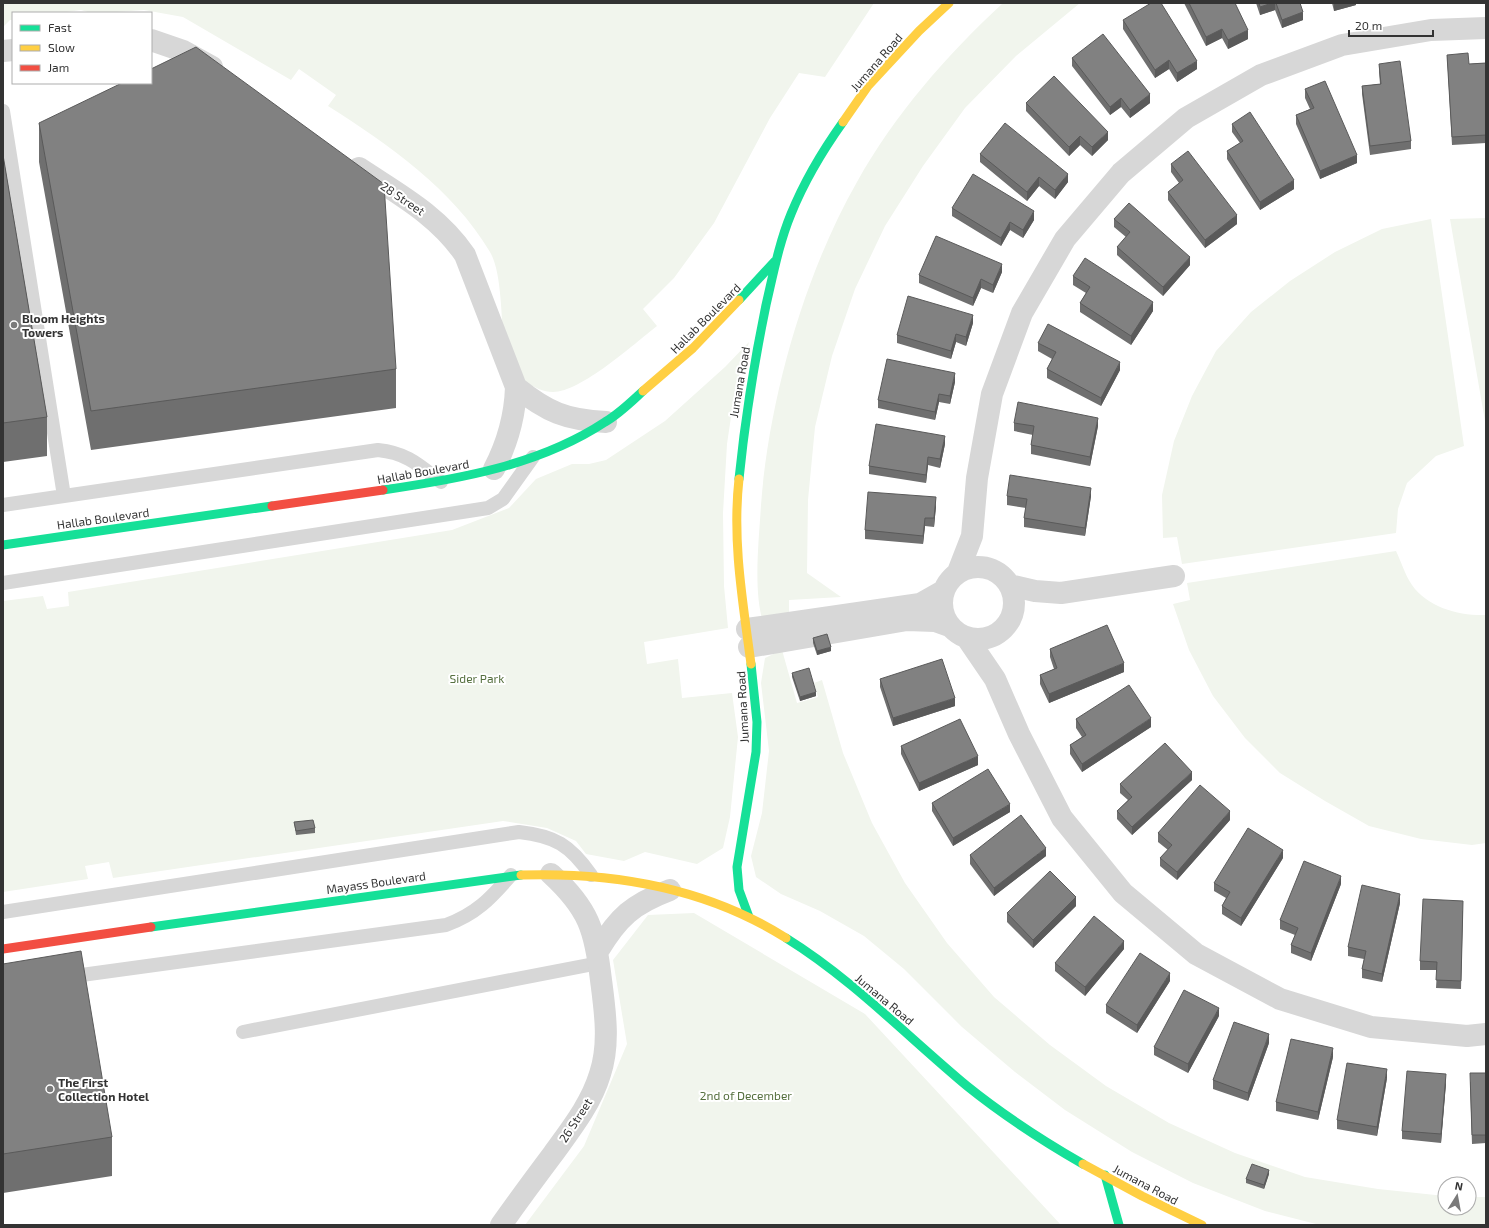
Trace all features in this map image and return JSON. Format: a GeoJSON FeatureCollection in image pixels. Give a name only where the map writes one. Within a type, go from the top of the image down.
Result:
{"type":"FeatureCollection","features":[{"type":"Feature","properties":{"kind":"street","name":"Jumana Road"},"geometry":{"type":"LineString","coordinates":[[949,3],[919,31],[868,86],[825,147],[791,214],[776,260],[757,347],[747,405],[737,494],[738,568],[756,699],[756,752],[737,867],[740,890],[749,918],[803,949],[856,989],[970,1088],[1037,1138],[1173,1212],[1202,1225]]}},
{"type":"Feature","properties":{"kind":"street"},"geometry":{"type":"LineString","coordinates":[[919,31],[926,10]]}},
{"type":"Feature","properties":{"kind":"street"},"geometry":{"type":"LineString","coordinates":[[949,626],[942,609],[943,591],[949,581],[958,572],[968,549],[974,523],[977,478],[992,394],[1022,313],[1065,239],[1120,173],[1186,118],[1261,75],[1342,45],[1431,30],[1486,28]]}},
{"type":"Feature","properties":{"kind":"street"},"geometry":{"type":"LineString","coordinates":[[152,40],[183,51],[228,78]]}},
{"type":"Feature","properties":{"kind":"street","name":"28 Street"},"geometry":{"type":"LineString","coordinates":[[343,157],[437,221],[453,237],[465,255],[474,274],[516,387],[515,409],[511,430],[494,470]]}},
{"type":"Feature","properties":{"kind":"street","name":"Hallab Boulevard"},"geometry":{"type":"LineString","coordinates":[[3,544],[441,482],[494,470],[533,457],[571,441],[606,422],[667,372],[718,324],[776,260]]}},
{"type":"Feature","properties":{"kind":"street","name":"28 Street"},"geometry":{"type":"LineString","coordinates":[[516,387],[535,403],[557,414],[582,421],[606,422]]}},
{"type":"Feature","properties":{"kind":"street"},"geometry":{"type":"LineString","coordinates":[[974,523],[981,548],[992,570]]}},
{"type":"Feature","properties":{"kind":"street"},"geometry":{"type":"LineString","coordinates":[[958,572],[969,568],[980,567],[992,570],[1001,576],[1009,585],[1013,595],[1013,607],[1004,626],[994,656],[995,678]]}},
{"type":"Feature","properties":{"kind":"street"},"geometry":{"type":"LineString","coordinates":[[1009,585],[1035,591],[1061,593],[1174,576]]}},
{"type":"Feature","properties":{"kind":"street"},"geometry":{"type":"LineString","coordinates":[[748,638],[920,604],[943,591]]}},
{"type":"Feature","properties":{"kind":"street"},"geometry":{"type":"LineString","coordinates":[[748,638],[907,620],[928,620],[949,626],[957,633],[967,638],[988,638],[1004,626],[1061,593]]}},
{"type":"Feature","properties":{"kind":"street"},"geometry":{"type":"LineString","coordinates":[[967,638],[995,678],[1018,734],[1062,818],[1123,893],[1196,954],[1280,999],[1371,1027],[1467,1036],[1486,1034]]}},
{"type":"Feature","properties":{"kind":"street","name":"26 Street"},"geometry":{"type":"LineString","coordinates":[[501,1225],[588,1104],[601,1073],[606,1039],[598,957],[591,928],[581,908],[567,890],[551,874]]}},
{"type":"Feature","properties":{"kind":"street","name":"Mayass Boulevard"},"geometry":{"type":"LineString","coordinates":[[3,949],[511,875],[591,875],[631,880],[697,897],[749,918]]}},
{"type":"Feature","properties":{"kind":"street"},"geometry":{"type":"LineString","coordinates":[[598,957],[610,930],[627,912],[647,899],[670,890]]}},
{"type":"Feature","properties":{"kind":"street"},"geometry":{"type":"LineString","coordinates":[[1105,1175],[1119,1225]]}},
{"type":"Feature","properties":{"kind":"lane"},"geometry":{"type":"LineString","coordinates":[[3,111],[64,496]]}},
{"type":"Feature","properties":{"kind":"lane"},"geometry":{"type":"LineString","coordinates":[[3,505],[378,450],[394,452],[408,457],[441,482]]}},
{"type":"Feature","properties":{"kind":"lane"},"geometry":{"type":"LineString","coordinates":[[3,583],[488,508],[503,500],[533,457]]}},
{"type":"Feature","properties":{"kind":"lane"},"geometry":{"type":"LineString","coordinates":[[3,912],[519,832],[542,835],[563,844],[580,860],[591,875]]}},
{"type":"Feature","properties":{"kind":"lane"},"geometry":{"type":"LineString","coordinates":[[50,980],[446,925],[465,918],[482,906],[511,875]]}},
{"type":"Feature","properties":{"kind":"lane"},"geometry":{"type":"LineString","coordinates":[[243,1032],[598,957]]}},
{"type":"Feature","properties":{"kind":"green space"},"geometry":{"type":"Polygon","coordinates":[[[3,3],[874,3],[825,77],[799,73],[770,118],[714,223],[674,278],[643,309],[657,326],[607,366],[592,376],[565,390],[553,392],[539,389],[526,382],[518,374],[509,360],[504,344],[497,271],[490,252],[475,229],[438,188],[418,170],[374,136],[328,106],[336,95],[299,69],[291,80],[183,17],[144,10],[117,12],[88,12],[81,10],[67,12],[12,12],[12,20],[10,20],[3,27],[3,3]]]}},
{"type":"Feature","properties":{"kind":"green space"},"geometry":{"type":"Polygon","coordinates":[[[1003,3],[1080,3],[1016,56],[965,108],[923,166],[885,226],[855,289],[832,356],[815,427],[808,500],[807,573],[841,597],[789,600],[789,620],[763,622],[757,580],[761,505],[765,465],[781,381],[805,297],[838,218],[857,182],[888,133],[905,109],[942,65],[1003,3]]]}},
{"type":"Feature","properties":{"kind":"green space"},"geometry":{"type":"Polygon","coordinates":[[[1486,218],[1486,427],[1450,219],[1486,218]]]}},
{"type":"Feature","properties":{"kind":"green space"},"geometry":{"type":"Polygon","coordinates":[[[1431,219],[1464,446],[1436,456],[1407,483],[1398,509],[1396,533],[1182,564],[1177,537],[1163,538],[1162,495],[1174,441],[1192,396],[1216,351],[1251,312],[1290,281],[1335,252],[1382,229],[1431,219]]]}},
{"type":"Feature","properties":{"kind":"green space","name":"Sider Park"},"geometry":{"type":"Polygon","coordinates":[[[749,342],[735,390],[727,444],[723,513],[724,586],[728,628],[644,642],[647,664],[678,659],[682,698],[732,693],[738,737],[730,817],[723,848],[697,864],[645,852],[624,861],[586,854],[576,841],[547,828],[503,821],[113,878],[109,862],[85,866],[88,879],[3,892],[3,601],[43,596],[47,609],[69,606],[68,592],[452,530],[509,508],[536,479],[572,464],[589,464],[606,460],[665,421],[725,367],[749,342]]]}},
{"type":"Feature","properties":{"kind":"green space"},"geometry":{"type":"Polygon","coordinates":[[[1396,551],[1412,585],[1427,600],[1455,612],[1486,615],[1486,843],[1472,845],[1421,839],[1369,826],[1280,773],[1245,738],[1213,696],[1189,650],[1173,604],[1190,600],[1187,583],[1396,551]]]}},
{"type":"Feature","properties":{"kind":"green space"},"geometry":{"type":"Polygon","coordinates":[[[782,650],[797,703],[818,697],[814,683],[822,680],[843,753],[872,823],[905,883],[947,943],[994,997],[1050,1045],[1106,1086],[1169,1123],[1235,1153],[1305,1177],[1378,1189],[1437,1195],[1437,1216],[1477,1216],[1477,1197],[1486,1197],[1486,1225],[1320,1225],[1265,1211],[1193,1183],[1132,1152],[1065,1110],[1015,1072],[962,1027],[904,969],[864,936],[820,911],[781,894],[756,877],[751,856],[762,813],[769,751],[761,683],[765,658],[782,650]]]}},
{"type":"Feature","properties":{"kind":"green space","name":"2nd of December"},"geometry":{"type":"Polygon","coordinates":[[[694,913],[865,1014],[1061,1225],[525,1225],[584,1146],[627,1044],[613,960],[648,915],[694,913]]]}},
{"type":"Feature","properties":{"kind":"building"},"geometry":{"type":"Polygon","coordinates":[[[1151,3],[1161,3],[1197,61],[1177,73],[1169,60],[1155,70],[1123,20],[1151,3]]]}},
{"type":"Feature","properties":{"kind":"building"},"geometry":{"type":"Polygon","coordinates":[[[1189,3],[1235,3],[1248,30],[1228,40],[1222,29],[1206,37],[1189,3]]]}},
{"type":"Feature","properties":{"kind":"building"},"geometry":{"type":"Polygon","coordinates":[[[1259,3],[1272,3],[1260,7],[1259,3]]]}},
{"type":"Feature","properties":{"kind":"building"},"geometry":{"type":"Polygon","coordinates":[[[1276,3],[1300,3],[1303,12],[1282,20],[1276,3]]]}},
{"type":"Feature","properties":{"kind":"building"},"geometry":{"type":"Polygon","coordinates":[[[1103,34],[1150,94],[1130,110],[1121,98],[1110,107],[1072,58],[1103,34]]]}},
{"type":"Feature","properties":{"kind":"building"},"geometry":{"type":"Polygon","coordinates":[[[196,47],[384,184],[396,369],[91,411],[39,123],[120,84],[152,84],[152,69],[196,47]]]}},
{"type":"Feature","properties":{"kind":"building"},"geometry":{"type":"Polygon","coordinates":[[[1468,53],[1469,64],[1486,63],[1486,135],[1452,137],[1447,55],[1468,53]]]}},
{"type":"Feature","properties":{"kind":"building"},"geometry":{"type":"Polygon","coordinates":[[[1400,61],[1411,141],[1370,146],[1362,86],[1381,84],[1379,64],[1400,61]]]}},
{"type":"Feature","properties":{"kind":"building"},"geometry":{"type":"Polygon","coordinates":[[[1054,76],[1108,132],[1092,147],[1080,136],[1069,147],[1026,103],[1054,76]]]}},
{"type":"Feature","properties":{"kind":"building"},"geometry":{"type":"Polygon","coordinates":[[[1325,81],[1357,155],[1320,171],[1296,115],[1314,108],[1305,89],[1325,81]]]}},
{"type":"Feature","properties":{"kind":"building"},"geometry":{"type":"Polygon","coordinates":[[[1250,112],[1294,180],[1260,202],[1227,151],[1243,141],[1232,124],[1250,112]]]}},
{"type":"Feature","properties":{"kind":"building"},"geometry":{"type":"Polygon","coordinates":[[[1005,123],[1068,174],[1055,190],[1039,177],[1027,192],[980,154],[1005,123]]]}},
{"type":"Feature","properties":{"kind":"building"},"geometry":{"type":"Polygon","coordinates":[[[1188,151],[1237,215],[1205,240],[1168,192],[1183,180],[1171,164],[1188,151]]]}},
{"type":"Feature","properties":{"kind":"building","name":"Bloom Heights Towers"},"geometry":{"type":"Polygon","coordinates":[[[3,155],[47,417],[3,423],[3,155]]]}},
{"type":"Feature","properties":{"kind":"building"},"geometry":{"type":"Polygon","coordinates":[[[973,174],[1034,211],[1023,230],[1010,222],[1001,238],[952,208],[973,174]]]}},
{"type":"Feature","properties":{"kind":"building"},"geometry":{"type":"Polygon","coordinates":[[[1129,203],[1190,257],[1163,287],[1117,247],[1130,232],[1114,219],[1129,203]]]}},
{"type":"Feature","properties":{"kind":"building"},"geometry":{"type":"Polygon","coordinates":[[[936,236],[1002,264],[993,285],[981,279],[973,298],[919,275],[936,236]]]}},
{"type":"Feature","properties":{"kind":"building"},"geometry":{"type":"Polygon","coordinates":[[[1085,258],[1153,302],[1131,336],[1080,303],[1090,287],[1073,276],[1085,258]]]}},
{"type":"Feature","properties":{"kind":"building"},"geometry":{"type":"Polygon","coordinates":[[[908,296],[973,315],[966,337],[956,334],[951,351],[897,335],[908,296]]]}},
{"type":"Feature","properties":{"kind":"building"},"geometry":{"type":"Polygon","coordinates":[[[1048,324],[1120,362],[1101,398],[1047,369],[1056,352],[1038,343],[1048,324]]]}},
{"type":"Feature","properties":{"kind":"building"},"geometry":{"type":"Polygon","coordinates":[[[887,359],[955,373],[950,396],[939,394],[935,412],[878,400],[887,359]]]}},
{"type":"Feature","properties":{"kind":"building"},"geometry":{"type":"Polygon","coordinates":[[[1018,402],[1098,418],[1090,457],[1031,445],[1034,426],[1014,423],[1018,402]]]}},
{"type":"Feature","properties":{"kind":"building"},"geometry":{"type":"Polygon","coordinates":[[[876,424],[945,436],[940,459],[928,457],[926,475],[869,466],[876,424]]]}},
{"type":"Feature","properties":{"kind":"building"},"geometry":{"type":"Polygon","coordinates":[[[1010,475],[1091,488],[1085,528],[1024,518],[1027,499],[1007,496],[1010,475]]]}},
{"type":"Feature","properties":{"kind":"building"},"geometry":{"type":"Polygon","coordinates":[[[868,492],[936,497],[934,518],[925,518],[923,536],[865,530],[868,492]]]}},
{"type":"Feature","properties":{"kind":"building"},"geometry":{"type":"Polygon","coordinates":[[[1107,625],[1124,663],[1049,694],[1040,675],[1057,668],[1050,649],[1107,625]]]}},
{"type":"Feature","properties":{"kind":"building"},"geometry":{"type":"Polygon","coordinates":[[[827,634],[831,647],[817,651],[813,638],[827,634]]]}},
{"type":"Feature","properties":{"kind":"building"},"geometry":{"type":"Polygon","coordinates":[[[942,659],[955,698],[893,718],[880,679],[942,659]]]}},
{"type":"Feature","properties":{"kind":"building"},"geometry":{"type":"Polygon","coordinates":[[[809,668],[816,692],[800,697],[792,673],[809,668]]]}},
{"type":"Feature","properties":{"kind":"building"},"geometry":{"type":"Polygon","coordinates":[[[1129,685],[1151,718],[1082,764],[1070,745],[1086,735],[1076,719],[1129,685]]]}},
{"type":"Feature","properties":{"kind":"building"},"geometry":{"type":"Polygon","coordinates":[[[960,719],[978,756],[919,783],[901,746],[960,719]]]}},
{"type":"Feature","properties":{"kind":"building"},"geometry":{"type":"Polygon","coordinates":[[[1165,743],[1192,772],[1132,827],[1117,811],[1132,797],[1120,784],[1165,743]]]}},
{"type":"Feature","properties":{"kind":"building"},"geometry":{"type":"Polygon","coordinates":[[[988,769],[1010,804],[953,838],[932,803],[988,769]]]}},
{"type":"Feature","properties":{"kind":"building"},"geometry":{"type":"Polygon","coordinates":[[[1200,785],[1230,811],[1177,872],[1160,858],[1172,845],[1158,833],[1200,785]]]}},
{"type":"Feature","properties":{"kind":"building"},"geometry":{"type":"Polygon","coordinates":[[[1021,815],[1046,848],[994,888],[970,855],[1021,815]]]}},
{"type":"Feature","properties":{"kind":"building"},"geometry":{"type":"Polygon","coordinates":[[[313,820],[315,828],[296,831],[294,822],[313,820]]]}},
{"type":"Feature","properties":{"kind":"building"},"geometry":{"type":"Polygon","coordinates":[[[1248,828],[1283,850],[1241,918],[1222,906],[1230,892],[1214,883],[1248,828]]]}},
{"type":"Feature","properties":{"kind":"building"},"geometry":{"type":"Polygon","coordinates":[[[1304,861],[1341,876],[1311,953],[1291,945],[1298,928],[1280,920],[1304,861]]]}},
{"type":"Feature","properties":{"kind":"building"},"geometry":{"type":"Polygon","coordinates":[[[1050,871],[1076,897],[1033,940],[1007,913],[1050,871]]]}},
{"type":"Feature","properties":{"kind":"building"},"geometry":{"type":"Polygon","coordinates":[[[1362,885],[1400,894],[1382,974],[1362,969],[1366,951],[1348,947],[1362,885]]]}},
{"type":"Feature","properties":{"kind":"building"},"geometry":{"type":"Polygon","coordinates":[[[1423,899],[1463,901],[1461,981],[1436,980],[1437,962],[1420,961],[1423,899]]]}},
{"type":"Feature","properties":{"kind":"building"},"geometry":{"type":"Polygon","coordinates":[[[1094,916],[1124,941],[1085,987],[1055,963],[1094,916]]]}},
{"type":"Feature","properties":{"kind":"building","name":"The First Collection Hotel"},"geometry":{"type":"Polygon","coordinates":[[[81,951],[112,1137],[3,1154],[3,964],[81,951]]]}},
{"type":"Feature","properties":{"kind":"building"},"geometry":{"type":"Polygon","coordinates":[[[1140,953],[1170,973],[1137,1025],[1106,1005],[1140,953]]]}},
{"type":"Feature","properties":{"kind":"building"},"geometry":{"type":"Polygon","coordinates":[[[1184,990],[1219,1008],[1188,1064],[1154,1047],[1184,990]]]}},
{"type":"Feature","properties":{"kind":"building"},"geometry":{"type":"Polygon","coordinates":[[[1234,1022],[1269,1034],[1248,1093],[1213,1080],[1234,1022]]]}},
{"type":"Feature","properties":{"kind":"building"},"geometry":{"type":"Polygon","coordinates":[[[1291,1039],[1333,1048],[1318,1112],[1276,1102],[1291,1039]]]}},
{"type":"Feature","properties":{"kind":"building"},"geometry":{"type":"Polygon","coordinates":[[[1347,1063],[1387,1069],[1377,1127],[1337,1120],[1347,1063]]]}},
{"type":"Feature","properties":{"kind":"building"},"geometry":{"type":"Polygon","coordinates":[[[1407,1071],[1446,1074],[1441,1134],[1402,1131],[1407,1071]]]}},
{"type":"Feature","properties":{"kind":"building"},"geometry":{"type":"Polygon","coordinates":[[[1470,1073],[1486,1073],[1486,1135],[1472,1135],[1470,1073]]]}},
{"type":"Feature","properties":{"kind":"building"},"geometry":{"type":"Polygon","coordinates":[[[1252,1164],[1269,1170],[1264,1185],[1246,1179],[1252,1164]]]}},
{"type":"Feature","properties":{"kind":"traffic: fast"},"geometry":{"type":"LineString","coordinates":[[739,479],[747,413],[758,348],[766,305],[780,248],[796,202],[821,155],[843,122]]}},
{"type":"Feature","properties":{"kind":"traffic: fast"},"geometry":{"type":"LineString","coordinates":[[739,300],[775,261]]}},
{"type":"Feature","properties":{"kind":"traffic: fast"},"geometry":{"type":"LineString","coordinates":[[383,490],[470,475],[526,460],[580,437],[610,419],[625,408],[643,391]]}},
{"type":"Feature","properties":{"kind":"traffic: fast"},"geometry":{"type":"LineString","coordinates":[[3,545],[272,506]]}},
{"type":"Feature","properties":{"kind":"traffic: fast"},"geometry":{"type":"LineString","coordinates":[[749,917],[739,890],[737,867],[756,752],[757,722],[751,664]]}},
{"type":"Feature","properties":{"kind":"traffic: fast"},"geometry":{"type":"LineString","coordinates":[[151,927],[521,875]]}},
{"type":"Feature","properties":{"kind":"traffic: fast"},"geometry":{"type":"LineString","coordinates":[[786,938],[834,971],[981,1097],[1024,1127],[1083,1164]]}},
{"type":"Feature","properties":{"kind":"traffic: fast"},"geometry":{"type":"LineString","coordinates":[[1105,1175],[1119,1225]]}},
{"type":"Feature","properties":{"kind":"traffic: slow"},"geometry":{"type":"LineString","coordinates":[[843,122],[868,86],[919,31],[949,3]]}},
{"type":"Feature","properties":{"kind":"traffic: slow"},"geometry":{"type":"LineString","coordinates":[[643,391],[693,348],[739,300]]}},
{"type":"Feature","properties":{"kind":"traffic: slow"},"geometry":{"type":"LineString","coordinates":[[739,479],[737,502],[739,572],[751,664]]}},
{"type":"Feature","properties":{"kind":"traffic: slow"},"geometry":{"type":"LineString","coordinates":[[521,875],[591,877],[625,880],[659,887],[692,895],[724,907],[756,921],[786,938]]}},
{"type":"Feature","properties":{"kind":"traffic: slow"},"geometry":{"type":"LineString","coordinates":[[1083,1164],[1142,1196],[1202,1225]]}},
{"type":"Feature","properties":{"kind":"traffic: jam"},"geometry":{"type":"LineString","coordinates":[[272,506],[383,490]]}},
{"type":"Feature","properties":{"kind":"traffic: jam"},"geometry":{"type":"LineString","coordinates":[[3,949],[151,927]]}},
{"type":"Feature","properties":{"kind":"place","name":"Bloom Heights Towers"},"geometry":{"type":"Point","coordinates":[14,325]}},
{"type":"Feature","properties":{"kind":"place","name":"The First Collection Hotel"},"geometry":{"type":"Point","coordinates":[50,1089]}}]}
